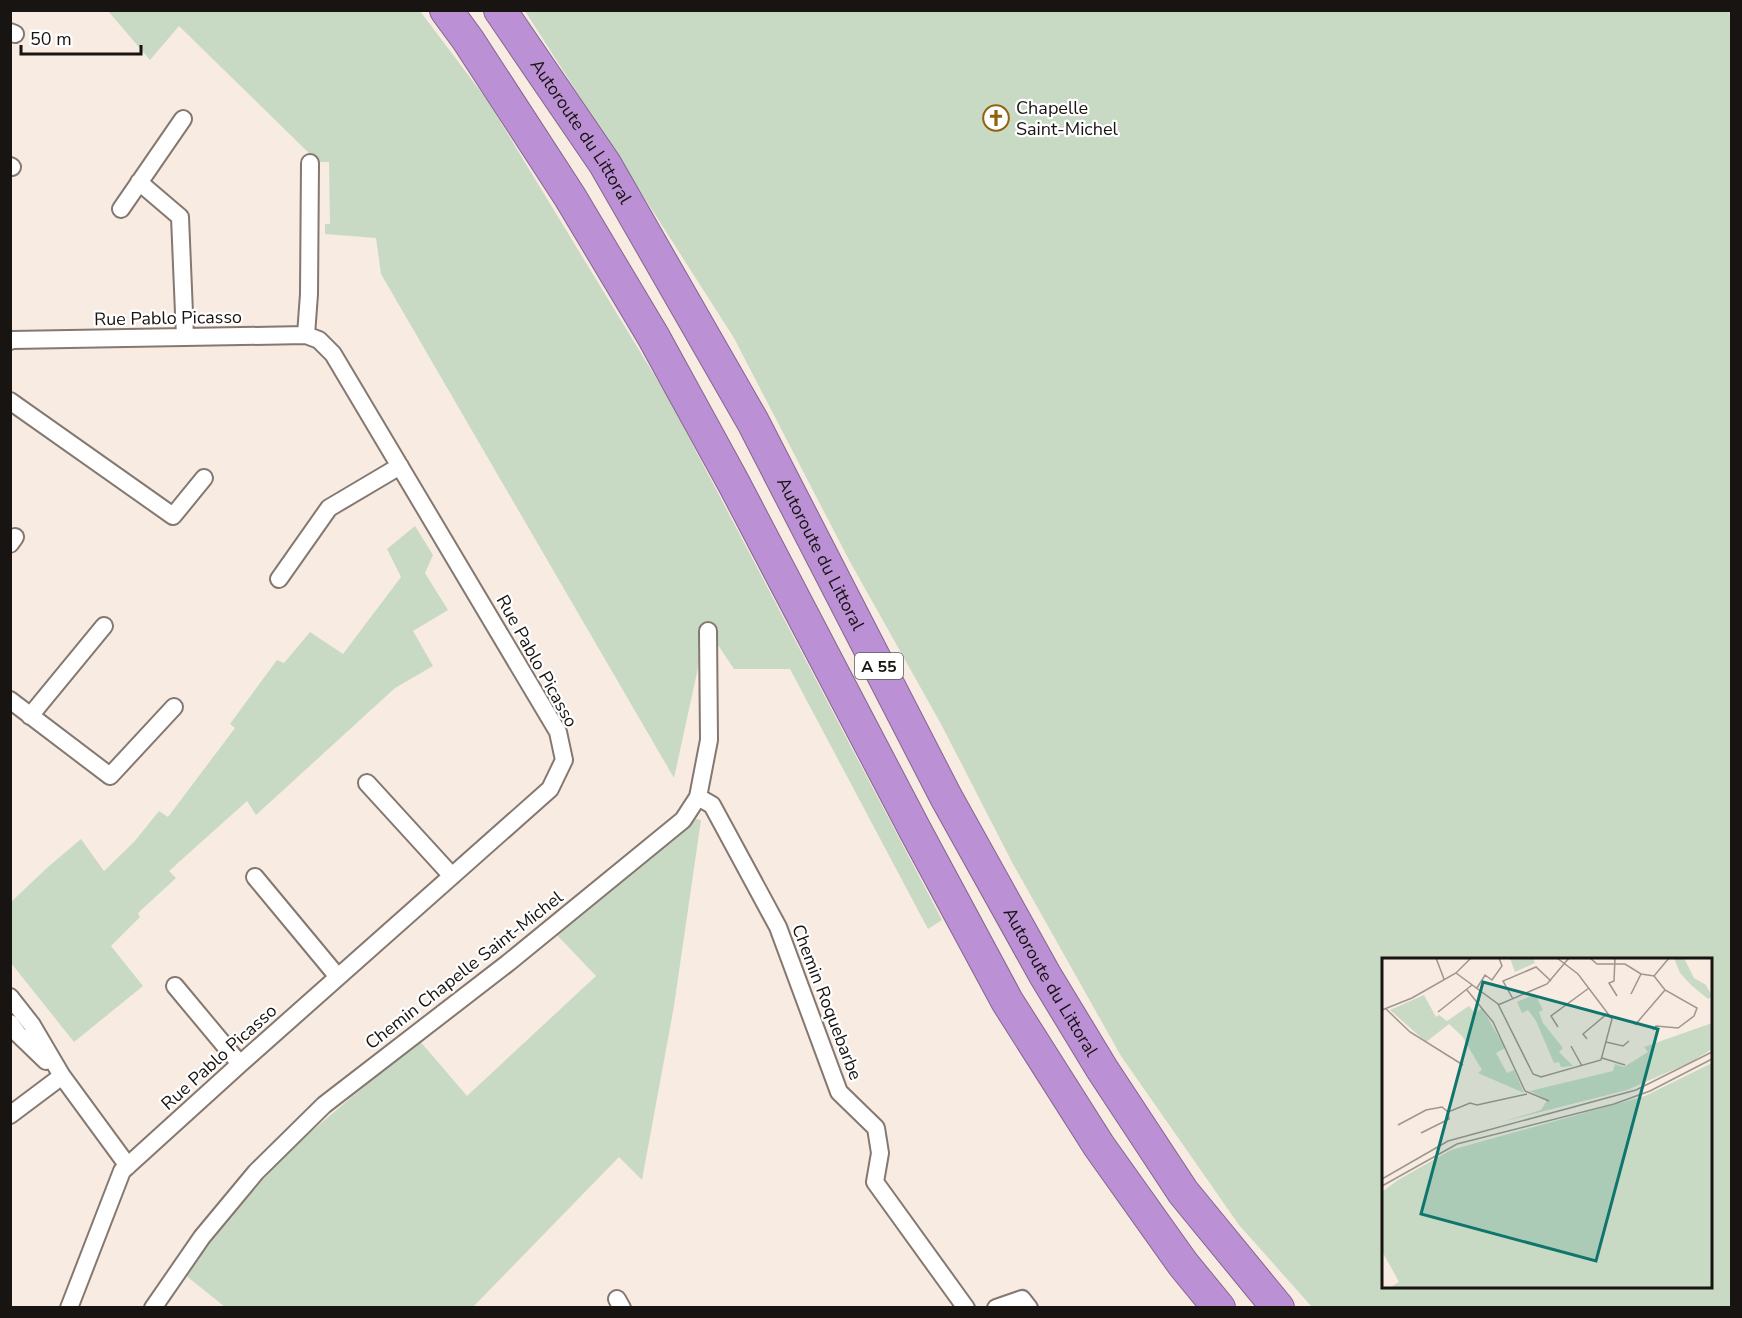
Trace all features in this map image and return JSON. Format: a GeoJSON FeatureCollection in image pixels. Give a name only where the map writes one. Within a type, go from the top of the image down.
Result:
{"type":"FeatureCollection","features":[{"type":"Feature","properties":{"kind":"highway","name":"A 55"},"geometry":{"type":"LineString","coordinates":[[446,10],[570,196],[653,336],[733,482],[1007,1001],[1099,1146],[1183,1264],[1219,1308]]}},
{"type":"Feature","properties":{"kind":"highway","name":"Autoroute du Littoral"},"geometry":{"type":"LineString","coordinates":[[500,10],[605,164],[753,422],[946,796],[1045,975],[1102,1069],[1183,1192],[1278,1308]]}},
{"type":"Feature","properties":{"kind":"street"},"geometry":{"type":"LineString","coordinates":[[121,209],[183,119]]}},
{"type":"Feature","properties":{"kind":"street"},"geometry":{"type":"LineString","coordinates":[[306,335],[309,294],[310,163]]}},
{"type":"Feature","properties":{"kind":"street"},"geometry":{"type":"LineString","coordinates":[[139,182],[180,217],[184,337]]}},
{"type":"Feature","properties":{"kind":"street","name":"Rue Pablo Picasso"},"geometry":{"type":"LineString","coordinates":[[10,341],[306,335],[319,340],[333,354],[558,732],[564,760],[550,789],[122,1171],[69,1308]]}},
{"type":"Feature","properties":{"kind":"street"},"geometry":{"type":"LineString","coordinates":[[10,401],[173,516],[204,478]]}},
{"type":"Feature","properties":{"kind":"street"},"geometry":{"type":"LineString","coordinates":[[279,579],[329,508],[400,466]]}},
{"type":"Feature","properties":{"kind":"street"},"geometry":{"type":"LineString","coordinates":[[30,716],[104,626]]}},
{"type":"Feature","properties":{"kind":"street","name":"Chemin Chapelle Saint-Michel"},"geometry":{"type":"LineString","coordinates":[[153,1308],[202,1237],[256,1172],[324,1105],[508,963],[683,820],[698,797],[709,740],[708,631]]}},
{"type":"Feature","properties":{"kind":"street"},"geometry":{"type":"LineString","coordinates":[[10,700],[110,776],[174,707]]}},
{"type":"Feature","properties":{"kind":"street"},"geometry":{"type":"LineString","coordinates":[[367,783],[452,876]]}},
{"type":"Feature","properties":{"kind":"street","name":"Chemin Roquebarbe"},"geometry":{"type":"LineString","coordinates":[[698,797],[712,805],[778,927],[838,1092],[876,1128],[880,1153],[875,1182],[966,1308]]}},
{"type":"Feature","properties":{"kind":"street"},"geometry":{"type":"LineString","coordinates":[[255,878],[338,977]]}},
{"type":"Feature","properties":{"kind":"street"},"geometry":{"type":"LineString","coordinates":[[175,986],[240,1064]]}},
{"type":"Feature","properties":{"kind":"street"},"geometry":{"type":"LineString","coordinates":[[10,997],[32,1025],[62,1076],[128,1166]]}},
{"type":"Feature","properties":{"kind":"street"},"geometry":{"type":"LineString","coordinates":[[10,1023],[18,1034],[62,1076]]}},
{"type":"Feature","properties":{"kind":"street"},"geometry":{"type":"LineString","coordinates":[[10,1115],[62,1076]]}},
{"type":"Feature","properties":{"kind":"street"},"geometry":{"type":"LineString","coordinates":[[996,1308],[1022,1299],[1029,1308]]}},
{"type":"Feature","properties":{"kind":"green space"},"geometry":{"type":"Polygon","coordinates":[[[108,11],[420,11],[487,100],[667,396],[942,920],[928,929],[790,669],[734,669],[718,645],[703,645],[674,778],[381,274],[376,238],[325,234],[325,224],[330,224],[329,162],[316,162],[179,26],[150,60],[108,11]]]}},
{"type":"Feature","properties":{"kind":"green space"},"geometry":{"type":"Polygon","coordinates":[[[525,11],[1731,11],[1731,1307],[1312,1307],[1239,1225],[1121,1056],[1013,864],[941,724],[849,560],[734,338],[525,11]]]}},
{"type":"Feature","properties":{"kind":"green space"},"geometry":{"type":"Polygon","coordinates":[[[415,526],[433,555],[425,573],[448,610],[413,631],[433,666],[395,688],[256,815],[247,801],[169,871],[176,878],[138,913],[140,917],[111,946],[143,986],[74,1042],[11,963],[11,902],[81,839],[104,871],[134,842],[159,811],[168,817],[235,728],[230,724],[277,660],[284,663],[310,632],[343,654],[401,577],[387,549],[415,526]]]}},
{"type":"Feature","properties":{"kind":"green space"},"geometry":{"type":"Polygon","coordinates":[[[693,818],[701,820],[674,1006],[642,1180],[619,1157],[473,1307],[225,1307],[184,1274],[287,1152],[419,1040],[467,1096],[596,976],[556,934],[693,818]]]}},
{"type":"Feature","properties":{"kind":"place","name":"Chapelle Saint-Michel"},"geometry":{"type":"Point","coordinates":[996,118]}}]}
